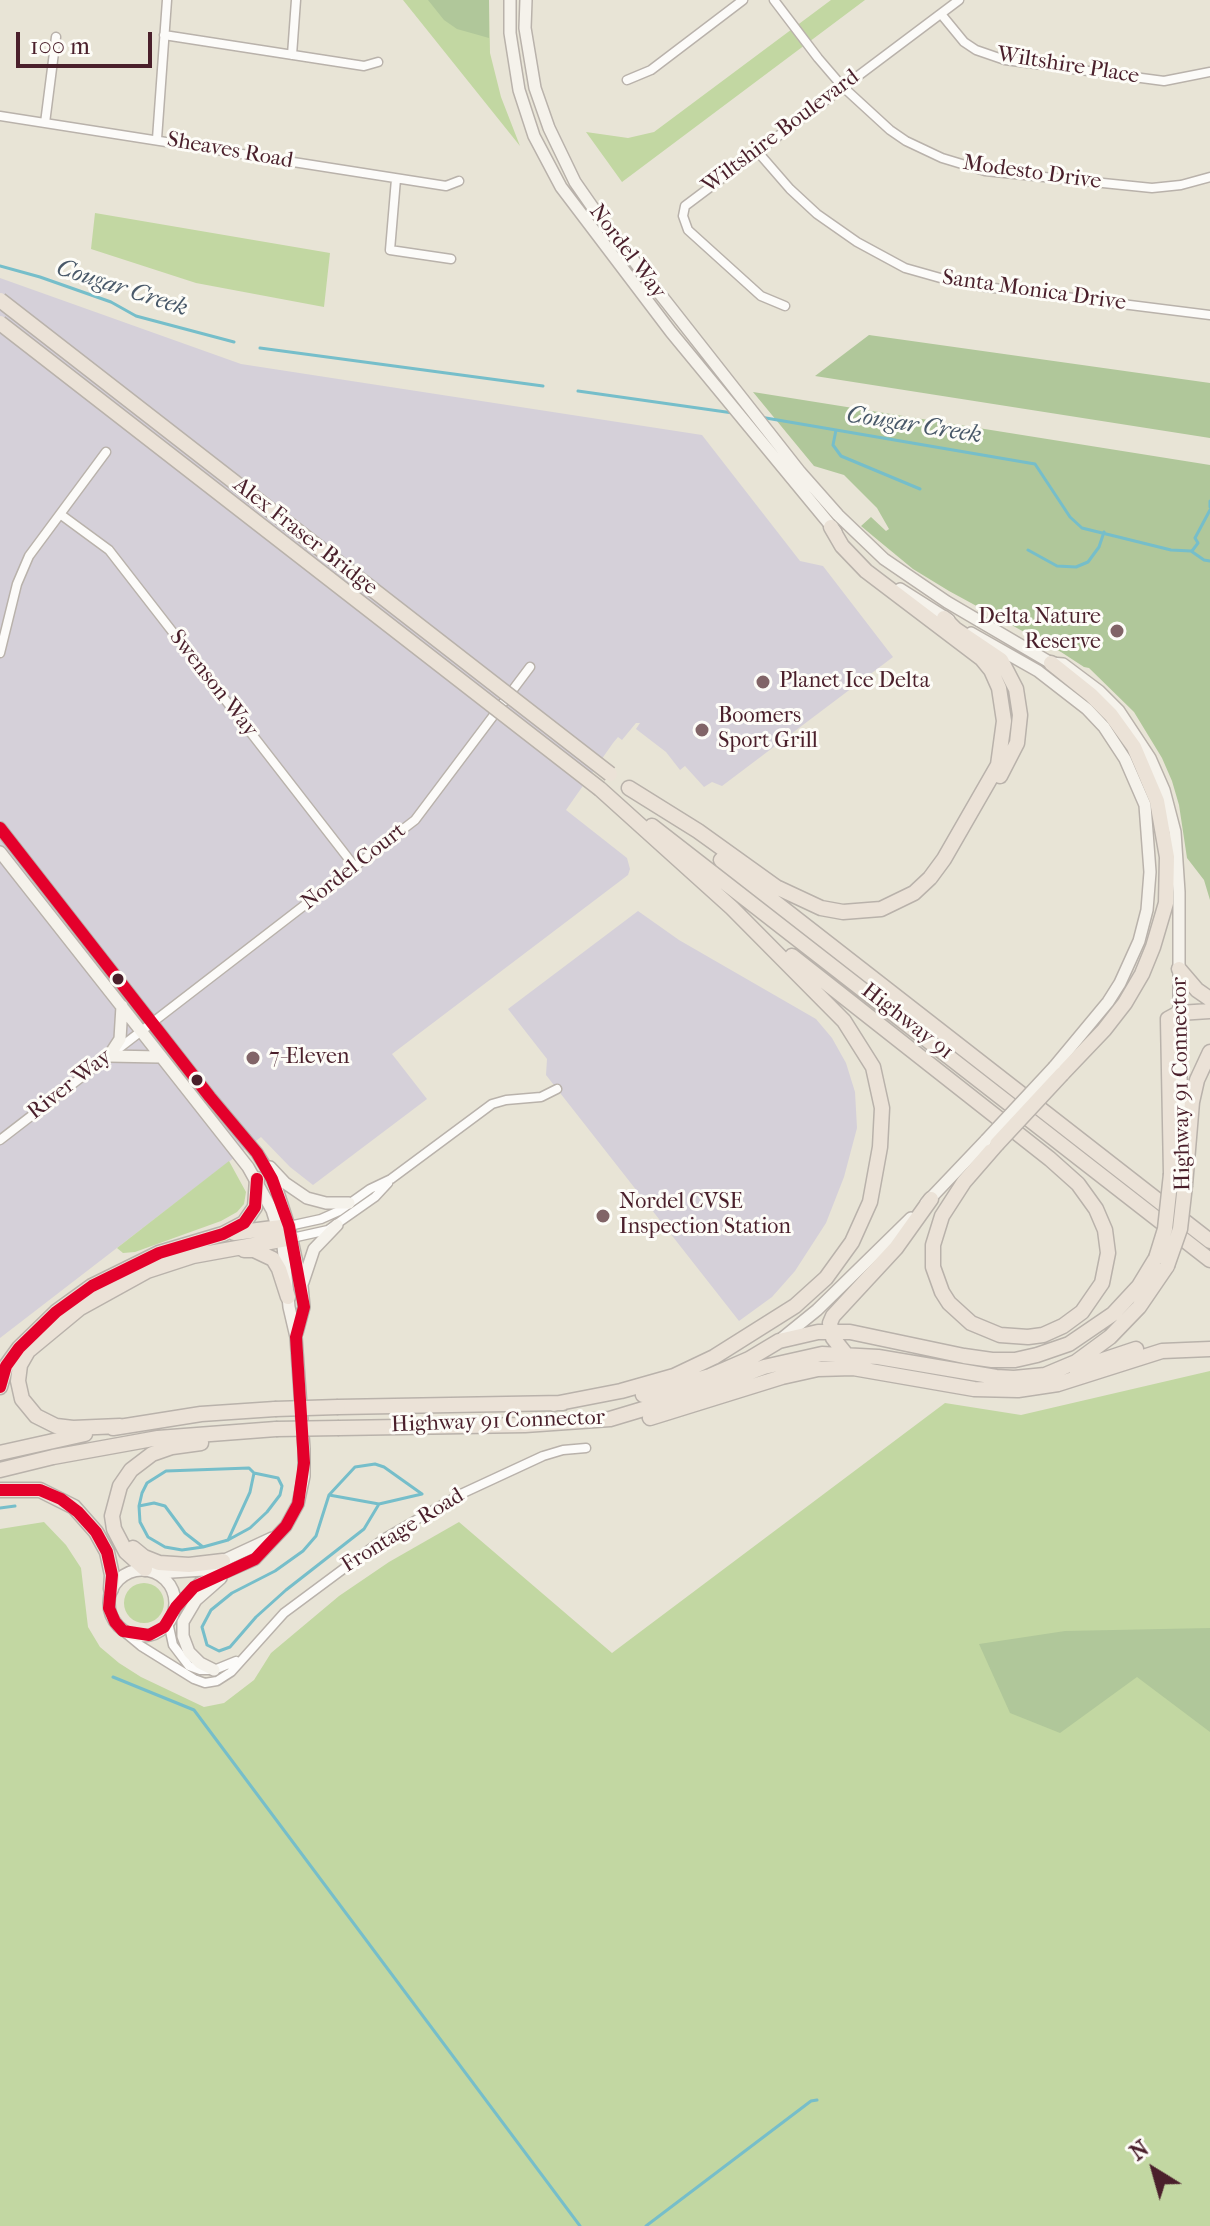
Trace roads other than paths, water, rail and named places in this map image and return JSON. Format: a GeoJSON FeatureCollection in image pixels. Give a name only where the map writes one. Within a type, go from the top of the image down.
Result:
{"type":"FeatureCollection","features":[{"type":"Feature","properties":{"kind":"highway","name":"Alex Fraser Bridge"},"geometry":{"type":"LineString","coordinates":[[0,300],[610,774]]}},
{"type":"Feature","properties":{"kind":"highway","name":"Alex Fraser Bridge"},"geometry":{"type":"LineString","coordinates":[[0,323],[600,789]]}},
{"type":"Feature","properties":{"kind":"highway"},"geometry":{"type":"LineString","coordinates":[[629,788],[698,831],[776,887],[821,908],[843,912],[881,909],[914,893],[944,859],[998,765],[1003,741],[1004,705],[991,670],[970,649],[866,571],[842,546],[831,527]]}},
{"type":"Feature","properties":{"kind":"highway"},"geometry":{"type":"LineString","coordinates":[[944,618],[1001,660],[1010,674],[1019,702],[1020,727],[1011,759],[993,785],[981,794]]}},
{"type":"Feature","properties":{"kind":"highway"},"geometry":{"type":"LineString","coordinates":[[732,908],[1050,1159],[1088,1196],[1105,1230],[1108,1253],[1105,1274],[1097,1293],[1082,1312],[1063,1326],[1043,1335],[1000,1335],[971,1323],[949,1303],[933,1267],[933,1245],[942,1216],[991,1142],[1058,1070],[1104,1030],[1125,1003],[1142,974],[1166,903],[1167,857],[1157,801],[1134,747],[1111,715],[1051,663]]}},
{"type":"Feature","properties":{"kind":"highway","name":"Highway 91"},"geometry":{"type":"LineString","coordinates":[[610,774],[1210,1241]]}},
{"type":"Feature","properties":{"kind":"highway","name":"Highway 91"},"geometry":{"type":"LineString","coordinates":[[600,789],[683,847],[1210,1260]]}},
{"type":"Feature","properties":{"kind":"highway"},"geometry":{"type":"LineString","coordinates":[[554,1404],[621,1391],[674,1376],[714,1357],[806,1297],[835,1268],[852,1242],[870,1202],[878,1169],[879,1087],[873,1067],[844,1021],[732,908],[600,789]]}},
{"type":"Feature","properties":{"kind":"highway"},"geometry":{"type":"LineString","coordinates":[[1179,969],[1197,990],[1210,999]]}},
{"type":"Feature","properties":{"kind":"highway"},"geometry":{"type":"LineString","coordinates":[[779,1341],[831,1331],[964,1356],[1015,1360],[1069,1344],[1099,1325],[1125,1303],[1162,1262],[1171,1174],[1168,1019],[1179,1013],[1210,1011]]}},
{"type":"Feature","properties":{"kind":"highway"},"geometry":{"type":"LineString","coordinates":[[1185,1185],[1192,1102],[1197,1080],[1210,1052]]}},
{"type":"Feature","properties":{"kind":"highway"},"geometry":{"type":"LineString","coordinates":[[0,1387],[6,1366],[19,1348],[41,1325],[82,1292],[159,1253],[238,1228],[249,1219],[255,1207],[257,1179]]}},
{"type":"Feature","properties":{"kind":"highway","name":"Highway 91 Connector"},"geometry":{"type":"LineString","coordinates":[[0,1470],[158,1438],[276,1429],[525,1425],[610,1419],[786,1361],[822,1354],[845,1353],[996,1377],[1032,1377],[1056,1372],[1085,1356],[1124,1323],[1153,1290],[1162,1262],[1180,1229],[1185,1185]]}},
{"type":"Feature","properties":{"kind":"highway"},"geometry":{"type":"LineString","coordinates":[[845,1353],[831,1331],[833,1316],[896,1248],[931,1199]]}},
{"type":"Feature","properties":{"kind":"highway"},"geometry":{"type":"LineString","coordinates":[[1186,1223],[1210,1232]]}},
{"type":"Feature","properties":{"kind":"highway"},"geometry":{"type":"LineString","coordinates":[[223,1234],[285,1233]]}},
{"type":"Feature","properties":{"kind":"highway"},"geometry":{"type":"LineString","coordinates":[[120,1426],[73,1428],[43,1421],[30,1410],[19,1391],[18,1375],[22,1360],[50,1331],[105,1292],[160,1266],[285,1233]]}},
{"type":"Feature","properties":{"kind":"highway"},"geometry":{"type":"LineString","coordinates":[[229,1249],[254,1250],[269,1256],[279,1269],[288,1297]]}},
{"type":"Feature","properties":{"kind":"highway"},"geometry":{"type":"LineString","coordinates":[[1056,1372],[1163,1342],[1210,1340]]}},
{"type":"Feature","properties":{"kind":"highway","name":"Highway 91 Connector"},"geometry":{"type":"LineString","coordinates":[[0,1453],[120,1426],[201,1414],[338,1407],[604,1402],[683,1385],[732,1367],[779,1341]]}},
{"type":"Feature","properties":{"kind":"highway"},"geometry":{"type":"LineString","coordinates":[[610,1419],[634,1421],[656,1416],[818,1369],[853,1368],[974,1389],[1018,1390],[1058,1384],[1162,1351],[1210,1349]]}},
{"type":"Feature","properties":{"kind":"highway"},"geometry":{"type":"LineString","coordinates":[[151,1571],[126,1552],[117,1536],[112,1516],[120,1486],[131,1470],[160,1450],[276,1429]]}},
{"type":"Feature","properties":{"kind":"highway"},"geometry":{"type":"LineString","coordinates":[[0,1490],[40,1490],[74,1507],[92,1526],[107,1552],[112,1575],[111,1589]]}},
{"type":"Feature","properties":{"kind":"highway"},"geometry":{"type":"LineString","coordinates":[[115,1500],[116,1515],[123,1534],[144,1557],[159,1563],[225,1567]]}},
{"type":"Feature","properties":{"kind":"main road","name":"Nordel Way"},"geometry":{"type":"LineString","coordinates":[[510,0],[510,33],[519,90],[534,136],[574,207],[671,332],[831,527]]}},
{"type":"Feature","properties":{"kind":"main road","name":"Nordel Way"},"geometry":{"type":"LineString","coordinates":[[526,0],[525,28],[535,88],[562,156],[598,215],[800,472]]}},
{"type":"Feature","properties":{"kind":"main road","name":"Highway 91 Connector"},"geometry":{"type":"LineString","coordinates":[[800,472],[838,515],[884,559],[947,602],[1051,663],[1063,664],[1080,675],[1119,711],[1150,758],[1164,790],[1175,832],[1185,1185]]}},
{"type":"Feature","properties":{"kind":"main road"},"geometry":{"type":"LineString","coordinates":[[831,527],[890,582],[944,618],[1038,671],[1075,698],[1104,727],[1120,750],[1145,805],[1150,872],[1147,910],[1139,941],[1120,983],[1058,1070]]}},
{"type":"Feature","properties":{"kind":"main road"},"geometry":{"type":"LineString","coordinates":[[0,828],[257,1153],[285,1183],[307,1198],[326,1203],[349,1203]]}},
{"type":"Feature","properties":{"kind":"main road"},"geometry":{"type":"LineString","coordinates":[[0,852],[257,1179],[285,1233],[288,1297],[296,1337],[304,1476],[294,1513],[276,1536],[200,1583],[176,1607],[160,1630],[149,1635],[123,1631],[109,1608],[111,1589],[122,1576],[136,1570],[187,1573],[225,1567]]}},
{"type":"Feature","properties":{"kind":"main road"},"geometry":{"type":"LineString","coordinates":[[109,1056],[120,1039],[121,1005]]}},
{"type":"Feature","properties":{"kind":"main road"},"geometry":{"type":"LineString","coordinates":[[109,1056],[160,1057]]}},
{"type":"Feature","properties":{"kind":"main road","name":"Highway 91 Connector"},"geometry":{"type":"LineString","coordinates":[[779,1341],[817,1310],[991,1142]]}},
{"type":"Feature","properties":{"kind":"main road"},"geometry":{"type":"LineString","coordinates":[[257,1153],[277,1189],[285,1233],[302,1286],[304,1307],[296,1337]]}},
{"type":"Feature","properties":{"kind":"main road"},"geometry":{"type":"LineString","coordinates":[[302,1286],[314,1249],[337,1225]]}},
{"type":"Feature","properties":{"kind":"main road"},"geometry":{"type":"LineString","coordinates":[[214,1670],[200,1663],[189,1652],[183,1636],[183,1622],[196,1600],[225,1567]]}},
{"type":"Feature","properties":{"kind":"main road"},"geometry":{"type":"LineString","coordinates":[[151,1571],[169,1586],[176,1607]]}},
{"type":"Feature","properties":{"kind":"street"},"geometry":{"type":"LineString","coordinates":[[157,139],[167,0]]}},
{"type":"Feature","properties":{"kind":"street"},"geometry":{"type":"LineString","coordinates":[[292,55],[296,0]]}},
{"type":"Feature","properties":{"kind":"street"},"geometry":{"type":"LineString","coordinates":[[627,80],[651,70],[743,0]]}},
{"type":"Feature","properties":{"kind":"street","name":"Modesto Drive"},"geometry":{"type":"LineString","coordinates":[[774,0],[842,86],[906,141],[942,158],[985,171],[1152,188],[1181,185],[1210,177]]}},
{"type":"Feature","properties":{"kind":"street","name":"Wiltshire Boulevard"},"geometry":{"type":"LineString","coordinates":[[785,306],[761,296],[688,230],[683,216],[685,206],[959,0]]}},
{"type":"Feature","properties":{"kind":"street","name":"Wiltshire Place"},"geometry":{"type":"LineString","coordinates":[[941,14],[964,42],[976,50],[1005,60],[1164,81],[1210,72]]}},
{"type":"Feature","properties":{"kind":"street"},"geometry":{"type":"LineString","coordinates":[[164,35],[364,66],[378,62]]}},
{"type":"Feature","properties":{"kind":"street"},"geometry":{"type":"LineString","coordinates":[[45,123],[56,37]]}},
{"type":"Feature","properties":{"kind":"street","name":"Sheaves Road"},"geometry":{"type":"LineString","coordinates":[[0,116],[396,179],[446,186],[459,181]]}},
{"type":"Feature","properties":{"kind":"street","name":"Santa Monica Drive"},"geometry":{"type":"LineString","coordinates":[[757,151],[817,214],[857,242],[905,268],[986,287],[1210,315]]}},
{"type":"Feature","properties":{"kind":"street"},"geometry":{"type":"LineString","coordinates":[[396,179],[390,250],[451,259]]}},
{"type":"Feature","properties":{"kind":"street"},"geometry":{"type":"LineString","coordinates":[[0,653],[17,584],[29,556],[106,452]]}},
{"type":"Feature","properties":{"kind":"street","name":"Swenson Way"},"geometry":{"type":"LineString","coordinates":[[60,514],[109,550],[355,867]]}},
{"type":"Feature","properties":{"kind":"street","name":"Nordel Court"},"geometry":{"type":"LineString","coordinates":[[141,1031],[415,820],[530,667]]}},
{"type":"Feature","properties":{"kind":"street","name":"River Way"},"geometry":{"type":"LineString","coordinates":[[0,1140],[141,1031]]}},
{"type":"Feature","properties":{"kind":"street"},"geometry":{"type":"LineString","coordinates":[[285,1233],[330,1216],[391,1179],[492,1104],[541,1097],[557,1089]]}},
{"type":"Feature","properties":{"kind":"street"},"geometry":{"type":"LineString","coordinates":[[285,1233],[321,1233],[337,1225],[375,1197],[391,1179]]}},
{"type":"Feature","properties":{"kind":"street","name":"Frontage Road"},"geometry":{"type":"LineString","coordinates":[[123,1631],[153,1654],[205,1683],[224,1677],[293,1606],[358,1556],[409,1523],[461,1494],[543,1456],[586,1448]]}},
{"type":"Feature","properties":{"kind":"street"},"geometry":{"type":"LineString","coordinates":[[168,1622],[173,1645],[183,1660],[194,1668],[214,1670]]}},
{"type":"Feature","properties":{"kind":"street","name":"Frontage Road"},"geometry":{"type":"LineString","coordinates":[[214,1670],[244,1657]]}},
{"type":"Feature","properties":{"kind":"waterway","name":"Cougar Creek"},"geometry":{"type":"LineString","coordinates":[[0,266],[111,302],[136,316],[234,342]]}},
{"type":"Feature","properties":{"kind":"waterway","name":"Cougar Creek"},"geometry":{"type":"LineString","coordinates":[[260,348],[543,386]]}},
{"type":"Feature","properties":{"kind":"waterway","name":"Cougar Creek"},"geometry":{"type":"LineString","coordinates":[[578,391],[733,413]]}},
{"type":"Feature","properties":{"kind":"waterway","name":"Cougar Creek"},"geometry":{"type":"LineString","coordinates":[[760,417],[1035,464],[1070,517],[1082,528],[1171,550],[1191,551],[1210,561]]}},
{"type":"Feature","properties":{"kind":"waterway"},"geometry":{"type":"LineString","coordinates":[[836,430],[833,445],[841,456],[920,489]]}},
{"type":"Feature","properties":{"kind":"waterway"},"geometry":{"type":"LineString","coordinates":[[1210,501],[1210,507]]}},
{"type":"Feature","properties":{"kind":"waterway"},"geometry":{"type":"LineString","coordinates":[[1192,551],[1198,543],[1195,538],[1210,510]]}},
{"type":"Feature","properties":{"kind":"waterway"},"geometry":{"type":"LineString","coordinates":[[1028,550],[1057,566],[1076,567],[1088,562],[1099,547],[1104,532]]}},
{"type":"Feature","properties":{"kind":"waterway"},"geometry":{"type":"LineString","coordinates":[[379,1504],[364,1529],[286,1590],[256,1617],[230,1647],[219,1651],[207,1645],[202,1627],[211,1610],[232,1593],[275,1571],[303,1551],[316,1536],[329,1495],[355,1467],[375,1464],[384,1467],[422,1494]]}},
{"type":"Feature","properties":{"kind":"waterway"},"geometry":{"type":"LineString","coordinates":[[228,1540],[250,1492],[254,1473],[249,1468],[166,1471],[147,1483],[142,1493],[140,1522],[148,1537],[165,1547],[182,1550],[203,1547],[228,1540],[250,1528],[280,1495],[282,1486],[278,1478],[254,1473]]}},
{"type":"Feature","properties":{"kind":"waterway"},"geometry":{"type":"LineString","coordinates":[[329,1495],[379,1504],[422,1494]]}},
{"type":"Feature","properties":{"kind":"waterway"},"geometry":{"type":"LineString","coordinates":[[139,1506],[154,1503],[165,1506],[185,1533],[203,1547]]}},
{"type":"Feature","properties":{"kind":"waterway"},"geometry":{"type":"LineString","coordinates":[[0,1508],[15,1506]]}},
{"type":"Feature","properties":{"kind":"waterway"},"geometry":{"type":"LineString","coordinates":[[113,1677],[194,1710],[580,2226]]}},
{"type":"Feature","properties":{"kind":"waterway"},"geometry":{"type":"LineString","coordinates":[[646,2226],[811,2101],[817,2100]]}},
{"type":"Feature","properties":{"kind":"place","name":"Delta Nature Reserve"},"geometry":{"type":"Point","coordinates":[1117,631]}},
{"type":"Feature","properties":{"kind":"place","name":"Planet Ice Delta"},"geometry":{"type":"Point","coordinates":[763,682]}},
{"type":"Feature","properties":{"kind":"place","name":"Boomers Sport Grill"},"geometry":{"type":"Point","coordinates":[702,730]}},
{"type":"Feature","properties":{"kind":"place","name":"7-Eleven"},"geometry":{"type":"Point","coordinates":[253,1058]}},
{"type":"Feature","properties":{"kind":"place","name":"Nordel CVSE Inspection Station"},"geometry":{"type":"Point","coordinates":[603,1216]}}]}
